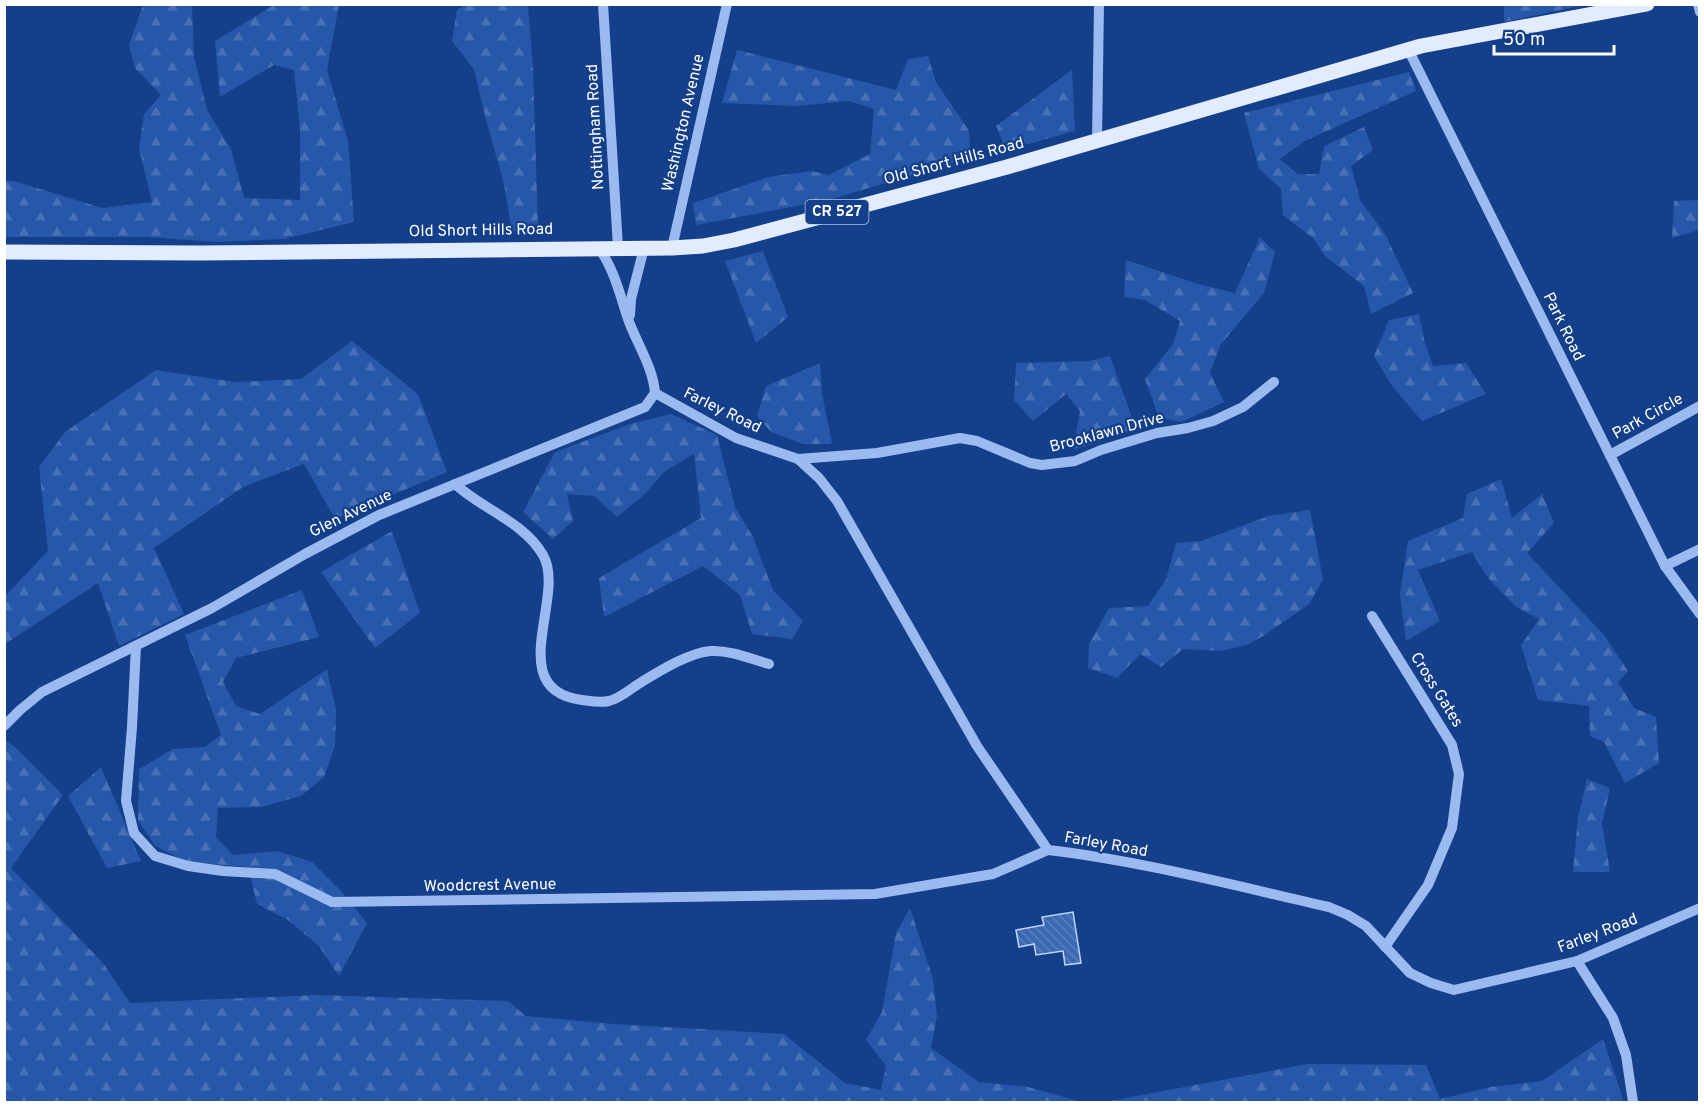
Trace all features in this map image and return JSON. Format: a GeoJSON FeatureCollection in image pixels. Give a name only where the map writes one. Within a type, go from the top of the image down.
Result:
{"type":"FeatureCollection","features":[{"type":"Feature","properties":{"kind":"main road","name":"Old Short Hills Road"},"geometry":{"type":"LineString","coordinates":[[4,252],[200,253],[703,246],[734,240],[1096,140],[1408,49],[1647,4]]}},
{"type":"Feature","properties":{"kind":"street","name":"Nottingham Road"},"geometry":{"type":"LineString","coordinates":[[603,4],[618,247]]}},
{"type":"Feature","properties":{"kind":"street","name":"Washington Avenue"},"geometry":{"type":"LineString","coordinates":[[672,248],[727,4]]}},
{"type":"Feature","properties":{"kind":"street"},"geometry":{"type":"LineString","coordinates":[[1096,140],[1099,4]]}},
{"type":"Feature","properties":{"kind":"street"},"geometry":{"type":"LineString","coordinates":[[1698,4],[1700,12]]}},
{"type":"Feature","properties":{"kind":"street","name":"Park Road"},"geometry":{"type":"LineString","coordinates":[[1408,49],[1665,566],[1700,614]]}},
{"type":"Feature","properties":{"kind":"street"},"geometry":{"type":"LineString","coordinates":[[598,247],[605,255],[629,321],[652,374],[655,393]]}},
{"type":"Feature","properties":{"kind":"street"},"geometry":{"type":"LineString","coordinates":[[629,321],[631,299],[644,248]]}},
{"type":"Feature","properties":{"kind":"street","name":"Brooklawn Drive"},"geometry":{"type":"LineString","coordinates":[[798,459],[877,453],[960,438],[977,441],[1030,464],[1075,461],[1157,433],[1213,421],[1243,407],[1274,382]]}},
{"type":"Feature","properties":{"kind":"street","name":"Farley Road"},"geometry":{"type":"LineString","coordinates":[[655,393],[736,438],[798,459],[819,478],[837,501],[977,746],[1047,850],[1075,853],[1194,876],[1329,907],[1366,926],[1410,973],[1454,990],[1577,961],[1700,908]]}},
{"type":"Feature","properties":{"kind":"street","name":"Glen Avenue"},"geometry":{"type":"LineString","coordinates":[[4,726],[42,692],[212,608],[305,554],[379,515],[645,407],[655,393]]}},
{"type":"Feature","properties":{"kind":"street","name":"Park Circle"},"geometry":{"type":"LineString","coordinates":[[1610,455],[1700,406]]}},
{"type":"Feature","properties":{"kind":"street"},"geometry":{"type":"LineString","coordinates":[[455,484],[468,496],[516,527],[544,556],[549,575],[541,643],[541,665],[552,687],[562,694],[577,700],[606,702],[616,699],[663,670],[710,651],[769,664]]}},
{"type":"Feature","properties":{"kind":"street"},"geometry":{"type":"LineString","coordinates":[[1665,566],[1700,549]]}},
{"type":"Feature","properties":{"kind":"street","name":"Cross Gates"},"geometry":{"type":"LineString","coordinates":[[1372,616],[1452,745],[1458,774],[1452,828],[1428,885],[1385,946]]}},
{"type":"Feature","properties":{"kind":"street","name":"Woodcrest Avenue"},"geometry":{"type":"LineString","coordinates":[[136,646],[126,801],[134,833],[155,856],[188,866],[275,874],[332,902],[875,894],[993,874],[1047,850]]}},
{"type":"Feature","properties":{"kind":"street"},"geometry":{"type":"LineString","coordinates":[[1577,961],[1612,1018],[1626,1055],[1633,1102]]}},
{"type":"Feature","properties":{"kind":"green space"},"geometry":{"type":"Polygon","coordinates":[[[1504,4],[1585,5],[1504,22],[1504,4]]]}},
{"type":"Feature","properties":{"kind":"green space"},"geometry":{"type":"Polygon","coordinates":[[[143,5],[192,5],[194,57],[207,110],[231,149],[244,198],[300,200],[300,130],[294,70],[274,65],[220,97],[215,41],[274,5],[339,5],[327,70],[348,141],[354,222],[284,239],[218,242],[146,237],[5,237],[5,181],[14,181],[102,208],[152,202],[139,148],[144,114],[161,95],[135,68],[129,45],[143,5]]]}},
{"type":"Feature","properties":{"kind":"green space"},"geometry":{"type":"Polygon","coordinates":[[[465,5],[528,5],[533,68],[538,228],[512,232],[504,184],[474,69],[452,41],[457,10],[465,5]]]}},
{"type":"Feature","properties":{"kind":"green space"},"geometry":{"type":"Polygon","coordinates":[[[737,50],[896,90],[908,59],[928,56],[936,82],[969,131],[971,157],[829,200],[696,225],[693,203],[768,177],[811,171],[829,175],[870,154],[874,109],[849,101],[796,106],[722,103],[737,50]]]}},
{"type":"Feature","properties":{"kind":"green space"},"geometry":{"type":"Polygon","coordinates":[[[1072,70],[1075,131],[1006,150],[996,126],[1072,70]]]}},
{"type":"Feature","properties":{"kind":"green space"},"geometry":{"type":"Polygon","coordinates":[[[1409,72],[1416,91],[1305,141],[1280,159],[1298,174],[1319,174],[1324,146],[1364,127],[1373,150],[1351,166],[1360,200],[1385,234],[1413,293],[1371,314],[1364,286],[1325,256],[1314,239],[1283,215],[1281,189],[1259,169],[1244,113],[1409,72]]]}},
{"type":"Feature","properties":{"kind":"green space"},"geometry":{"type":"Polygon","coordinates":[[[1699,200],[1699,230],[1672,238],[1674,201],[1699,200]]]}},
{"type":"Feature","properties":{"kind":"green space"},"geometry":{"type":"Polygon","coordinates":[[[1260,237],[1275,252],[1264,293],[1221,344],[1210,373],[1224,402],[1182,422],[1159,418],[1145,379],[1173,344],[1180,321],[1145,300],[1124,297],[1126,260],[1198,284],[1235,293],[1260,237]]]}},
{"type":"Feature","properties":{"kind":"green space"},"geometry":{"type":"Polygon","coordinates":[[[763,251],[788,317],[756,343],[725,261],[763,251]]]}},
{"type":"Feature","properties":{"kind":"green space"},"geometry":{"type":"Polygon","coordinates":[[[1419,314],[1433,366],[1466,363],[1486,394],[1422,421],[1392,386],[1374,356],[1389,320],[1419,314]]]}},
{"type":"Feature","properties":{"kind":"green space"},"geometry":{"type":"Polygon","coordinates":[[[352,341],[418,394],[447,472],[335,519],[304,464],[243,487],[154,548],[184,614],[119,646],[98,583],[5,644],[5,596],[48,551],[39,467],[65,432],[156,370],[235,382],[301,379],[352,341]]]}},
{"type":"Feature","properties":{"kind":"green space"},"geometry":{"type":"Polygon","coordinates":[[[1110,356],[1136,429],[1073,450],[1080,411],[1066,394],[1033,421],[1014,400],[1016,363],[1089,361],[1110,356]]]}},
{"type":"Feature","properties":{"kind":"green space"},"geometry":{"type":"Polygon","coordinates":[[[820,363],[822,393],[832,444],[803,444],[771,432],[757,416],[766,386],[820,363]]]}},
{"type":"Feature","properties":{"kind":"green space"},"geometry":{"type":"Polygon","coordinates":[[[671,414],[717,435],[735,507],[753,537],[773,590],[803,621],[792,639],[752,634],[740,595],[703,566],[604,617],[599,578],[701,518],[694,454],[664,472],[644,495],[617,517],[594,496],[567,494],[573,521],[553,539],[523,512],[555,452],[630,424],[671,414]]]}},
{"type":"Feature","properties":{"kind":"green space"},"geometry":{"type":"Polygon","coordinates":[[[1501,479],[1512,518],[1542,494],[1554,523],[1527,553],[1604,635],[1628,671],[1618,682],[1634,708],[1656,717],[1659,763],[1625,783],[1604,742],[1590,736],[1589,706],[1538,700],[1521,645],[1539,619],[1516,607],[1488,578],[1472,552],[1418,570],[1440,621],[1406,641],[1400,594],[1408,541],[1463,518],[1467,494],[1501,479]]]}},
{"type":"Feature","properties":{"kind":"green space"},"geometry":{"type":"Polygon","coordinates":[[[1310,510],[1323,580],[1309,604],[1247,645],[1220,651],[1183,649],[1161,667],[1140,654],[1117,678],[1088,668],[1089,644],[1109,608],[1148,606],[1166,579],[1176,543],[1201,541],[1269,516],[1310,510]]]}},
{"type":"Feature","properties":{"kind":"green space"},"geometry":{"type":"Polygon","coordinates":[[[392,531],[420,613],[375,648],[321,572],[392,531]]]}},
{"type":"Feature","properties":{"kind":"green space"},"geometry":{"type":"Polygon","coordinates":[[[302,590],[319,637],[236,658],[223,682],[236,706],[260,714],[327,669],[336,710],[335,746],[324,777],[301,796],[261,807],[218,808],[216,837],[233,855],[277,851],[312,862],[343,893],[367,923],[339,976],[319,946],[288,920],[257,904],[248,867],[187,862],[155,846],[138,820],[139,769],[173,749],[205,747],[221,735],[185,635],[302,590]]]}},
{"type":"Feature","properties":{"kind":"green space"},"geometry":{"type":"Polygon","coordinates":[[[4,739],[63,795],[11,868],[103,963],[130,1003],[317,995],[508,1001],[526,1016],[614,1024],[784,1034],[845,1083],[881,1090],[886,1066],[866,1040],[882,1012],[896,933],[910,908],[933,979],[937,1016],[931,1048],[979,1082],[1028,1087],[1082,1102],[5,1102],[4,739]]]}},
{"type":"Feature","properties":{"kind":"green space"},"geometry":{"type":"Polygon","coordinates":[[[101,767],[141,861],[107,868],[68,796],[101,767]]]}},
{"type":"Feature","properties":{"kind":"green space"},"geometry":{"type":"Polygon","coordinates":[[[1587,779],[1610,788],[1602,824],[1610,872],[1573,872],[1578,817],[1587,779]]]}},
{"type":"Feature","properties":{"kind":"green space"},"geometry":{"type":"Polygon","coordinates":[[[1603,1039],[1624,1102],[1104,1102],[1308,1064],[1426,1065],[1440,1099],[1491,1087],[1542,1081],[1603,1039]]]}},
{"type":"Feature","properties":{"kind":"building"},"geometry":{"type":"Polygon","coordinates":[[[1073,912],[1081,963],[1065,965],[1063,951],[1036,955],[1034,944],[1019,947],[1016,930],[1044,925],[1042,917],[1073,912]]]}}]}
